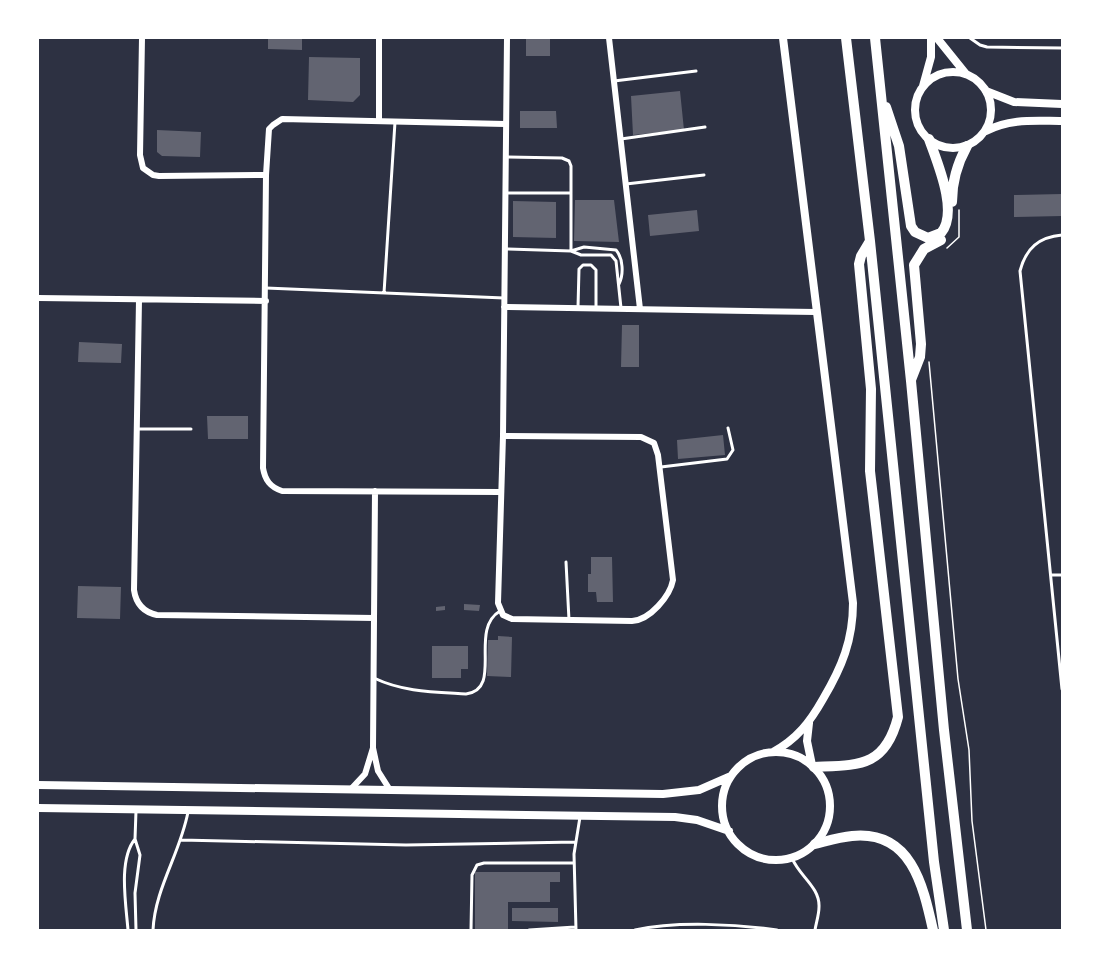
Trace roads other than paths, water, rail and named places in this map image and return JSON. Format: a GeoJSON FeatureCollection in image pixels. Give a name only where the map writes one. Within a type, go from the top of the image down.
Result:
{"type":"FeatureCollection","features":[{"type":"Feature","properties":{"kind":"highway"},"geometry":{"type":"LineString","coordinates":[[846,38],[870,241],[933,850],[944,930]]}},
{"type":"Feature","properties":{"kind":"highway"},"geometry":{"type":"LineString","coordinates":[[875,38],[944,730],[967,930]]}},
{"type":"Feature","properties":{"kind":"highway"},"geometry":{"type":"LineString","coordinates":[[881,98],[895,129],[899,146],[911,226],[921,236],[928,238],[941,233],[948,221],[943,178],[928,139]]}},
{"type":"Feature","properties":{"kind":"highway"},"geometry":{"type":"LineString","coordinates":[[911,381],[918,363],[921,344],[914,265],[924,249],[942,240],[952,227],[954,180],[967,146]]}},
{"type":"Feature","properties":{"kind":"highway"},"geometry":{"type":"LineString","coordinates":[[813,766],[851,766],[865,762],[878,754],[887,744],[894,731],[897,717],[870,471],[872,389],[859,264],[870,241]]}},
{"type":"Feature","properties":{"kind":"highway"},"geometry":{"type":"LineString","coordinates":[[815,844],[860,835],[876,838],[897,848],[909,859],[917,872],[926,897],[933,930]]}},
{"type":"Feature","properties":{"kind":"street"},"geometry":{"type":"LineString","coordinates":[[142,38],[140,155],[142,168],[159,176],[266,175]]}},
{"type":"Feature","properties":{"kind":"street"},"geometry":{"type":"LineString","coordinates":[[379,38],[379,119]]}},
{"type":"Feature","properties":{"kind":"street"},"geometry":{"type":"LineString","coordinates":[[503,436],[641,437],[654,443],[657,449],[673,580],[670,589],[648,615],[641,620],[512,619],[507,618],[500,611],[498,603],[503,436],[507,38]]}},
{"type":"Feature","properties":{"kind":"street"},"geometry":{"type":"LineString","coordinates":[[609,38],[640,309]]}},
{"type":"Feature","properties":{"kind":"street"},"geometry":{"type":"LineString","coordinates":[[38,785],[675,793],[699,790],[731,776],[750,759],[773,752],[793,740],[809,723],[840,670],[849,645],[853,620],[852,591],[783,38]]}},
{"type":"Feature","properties":{"kind":"street"},"geometry":{"type":"LineString","coordinates":[[931,38],[931,57],[916,108],[917,120],[928,139],[947,147],[967,146],[975,141],[984,132],[989,122],[991,111],[986,91]]}},
{"type":"Feature","properties":{"kind":"street"},"geometry":{"type":"LineString","coordinates":[[937,38],[967,75]]}},
{"type":"Feature","properties":{"kind":"street"},"geometry":{"type":"LineString","coordinates":[[923,87],[932,79],[955,72],[977,81],[986,91],[1014,102],[1062,104]]}},
{"type":"Feature","properties":{"kind":"street"},"geometry":{"type":"LineString","coordinates":[[501,492],[282,490],[270,485],[263,468],[266,175],[269,129],[277,121],[288,118],[505,124]]}},
{"type":"Feature","properties":{"kind":"street"},"geometry":{"type":"LineString","coordinates":[[984,132],[1013,121],[1062,122]]}},
{"type":"Feature","properties":{"kind":"street"},"geometry":{"type":"LineString","coordinates":[[38,298],[266,301]]}},
{"type":"Feature","properties":{"kind":"street"},"geometry":{"type":"LineString","coordinates":[[140,300],[134,591],[138,604],[143,610],[157,615],[374,618]]}},
{"type":"Feature","properties":{"kind":"street"},"geometry":{"type":"LineString","coordinates":[[504,307],[816,312]]}},
{"type":"Feature","properties":{"kind":"street"},"geometry":{"type":"LineString","coordinates":[[375,491],[373,748],[378,771],[390,790]]}},
{"type":"Feature","properties":{"kind":"street"},"geometry":{"type":"LineString","coordinates":[[731,776],[723,799],[723,816],[738,845],[767,860],[792,858],[804,853],[815,844],[828,822],[831,805],[824,781],[813,766],[807,741],[809,723]]}},
{"type":"Feature","properties":{"kind":"street"},"geometry":{"type":"LineString","coordinates":[[351,789],[366,774],[373,748]]}},
{"type":"Feature","properties":{"kind":"street"},"geometry":{"type":"LineString","coordinates":[[773,752],[790,754],[813,766]]}},
{"type":"Feature","properties":{"kind":"street"},"geometry":{"type":"LineString","coordinates":[[38,808],[675,817],[697,820],[729,831]]}},
{"type":"Feature","properties":{"kind":"lane"},"geometry":{"type":"LineString","coordinates":[[970,38],[987,47],[1062,48]]}},
{"type":"Feature","properties":{"kind":"lane"},"geometry":{"type":"LineString","coordinates":[[614,81],[696,71]]}},
{"type":"Feature","properties":{"kind":"lane"},"geometry":{"type":"LineString","coordinates":[[384,293],[395,120]]}},
{"type":"Feature","properties":{"kind":"lane"},"geometry":{"type":"LineString","coordinates":[[621,139],[705,127]]}},
{"type":"Feature","properties":{"kind":"lane"},"geometry":{"type":"LineString","coordinates":[[505,157],[567,159],[571,166],[572,251]]}},
{"type":"Feature","properties":{"kind":"lane"},"geometry":{"type":"LineString","coordinates":[[626,184],[704,175]]}},
{"type":"Feature","properties":{"kind":"lane"},"geometry":{"type":"LineString","coordinates":[[504,193],[571,193]]}},
{"type":"Feature","properties":{"kind":"lane"},"geometry":{"type":"LineString","coordinates":[[1062,235],[1040,240],[1030,248],[1023,259],[1020,271],[1062,689]]}},
{"type":"Feature","properties":{"kind":"lane"},"geometry":{"type":"LineString","coordinates":[[504,249],[572,251],[584,247],[616,250],[620,256],[622,274],[619,284],[621,308]]}},
{"type":"Feature","properties":{"kind":"lane"},"geometry":{"type":"LineString","coordinates":[[572,251],[581,255],[613,256],[616,261],[616,278],[619,284]]}},
{"type":"Feature","properties":{"kind":"lane"},"geometry":{"type":"LineString","coordinates":[[578,308],[579,269],[585,265],[593,266],[596,270],[596,308]]}},
{"type":"Feature","properties":{"kind":"lane"},"geometry":{"type":"LineString","coordinates":[[266,288],[504,298]]}},
{"type":"Feature","properties":{"kind":"lane"},"geometry":{"type":"LineString","coordinates":[[659,467],[727,459],[733,450],[728,428]]}},
{"type":"Feature","properties":{"kind":"lane"},"geometry":{"type":"LineString","coordinates":[[138,429],[191,429]]}},
{"type":"Feature","properties":{"kind":"lane"},"geometry":{"type":"LineString","coordinates":[[566,562],[569,620]]}},
{"type":"Feature","properties":{"kind":"lane"},"geometry":{"type":"LineString","coordinates":[[1051,575],[1062,575]]}},
{"type":"Feature","properties":{"kind":"lane"},"geometry":{"type":"LineString","coordinates":[[373,677],[412,690],[466,694],[474,692],[481,686],[484,678],[486,627],[500,611]]}},
{"type":"Feature","properties":{"kind":"lane"},"geometry":{"type":"LineString","coordinates":[[136,810],[135,839],[140,855],[135,893],[136,930]]}},
{"type":"Feature","properties":{"kind":"lane"},"geometry":{"type":"LineString","coordinates":[[153,930],[158,896],[181,840],[188,810]]}},
{"type":"Feature","properties":{"kind":"lane"},"geometry":{"type":"LineString","coordinates":[[529,930],[575,929],[575,842],[581,816]]}},
{"type":"Feature","properties":{"kind":"lane"},"geometry":{"type":"LineString","coordinates":[[128,930],[125,865],[128,852],[135,839]]}},
{"type":"Feature","properties":{"kind":"lane"},"geometry":{"type":"LineString","coordinates":[[181,840],[394,845],[575,842]]}},
{"type":"Feature","properties":{"kind":"lane"},"geometry":{"type":"LineString","coordinates":[[792,858],[801,874],[817,893],[819,907],[815,930]]}},
{"type":"Feature","properties":{"kind":"lane"},"geometry":{"type":"LineString","coordinates":[[471,930],[471,875],[477,865],[481,863],[574,863]]}},
{"type":"Feature","properties":{"kind":"lane"},"geometry":{"type":"LineString","coordinates":[[635,930],[673,924],[777,930]]}}]}
